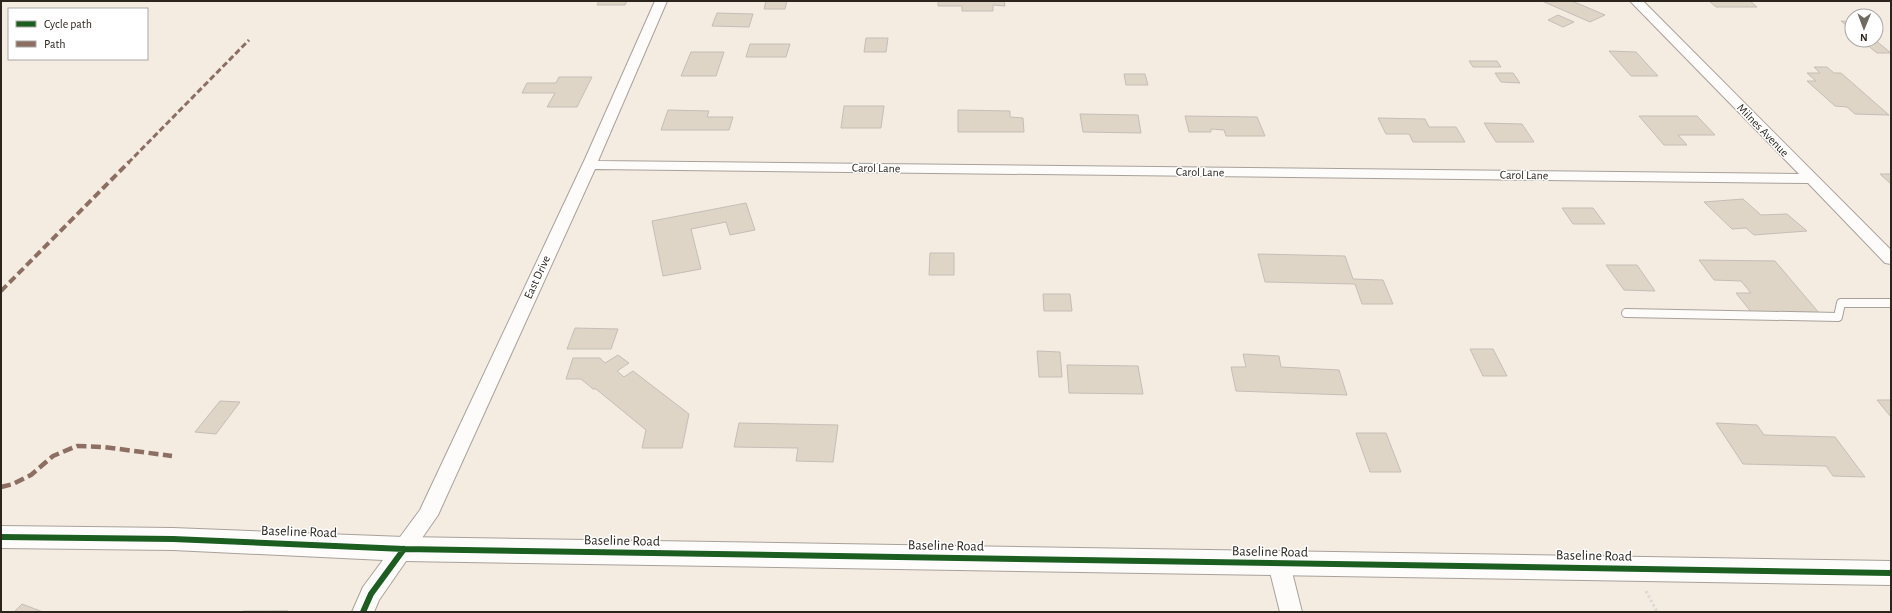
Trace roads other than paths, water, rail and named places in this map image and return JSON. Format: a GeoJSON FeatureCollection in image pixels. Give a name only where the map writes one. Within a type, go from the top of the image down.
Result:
{"type":"FeatureCollection","features":[{"type":"Feature","properties":{"kind":"main road","name":"Baseline Road"},"geometry":{"type":"LineString","coordinates":[[1,537],[173,539],[404,549],[1891,573]]}},
{"type":"Feature","properties":{"kind":"street","name":"East Drive"},"geometry":{"type":"LineString","coordinates":[[363,612],[371,594],[428,515],[589,165],[661,1]]}},
{"type":"Feature","properties":{"kind":"street","name":"Milnes Avenue"},"geometry":{"type":"LineString","coordinates":[[1636,1],[1810,179],[1891,259]]}},
{"type":"Feature","properties":{"kind":"street","name":"Carol Lane"},"geometry":{"type":"LineString","coordinates":[[589,165],[1810,179]]}},
{"type":"Feature","properties":{"kind":"street"},"geometry":{"type":"LineString","coordinates":[[1279,564],[1291,612]]}},
{"type":"Feature","properties":{"kind":"lane"},"geometry":{"type":"LineString","coordinates":[[1626,313],[1838,317],[1841,303],[1891,303]]}}]}
